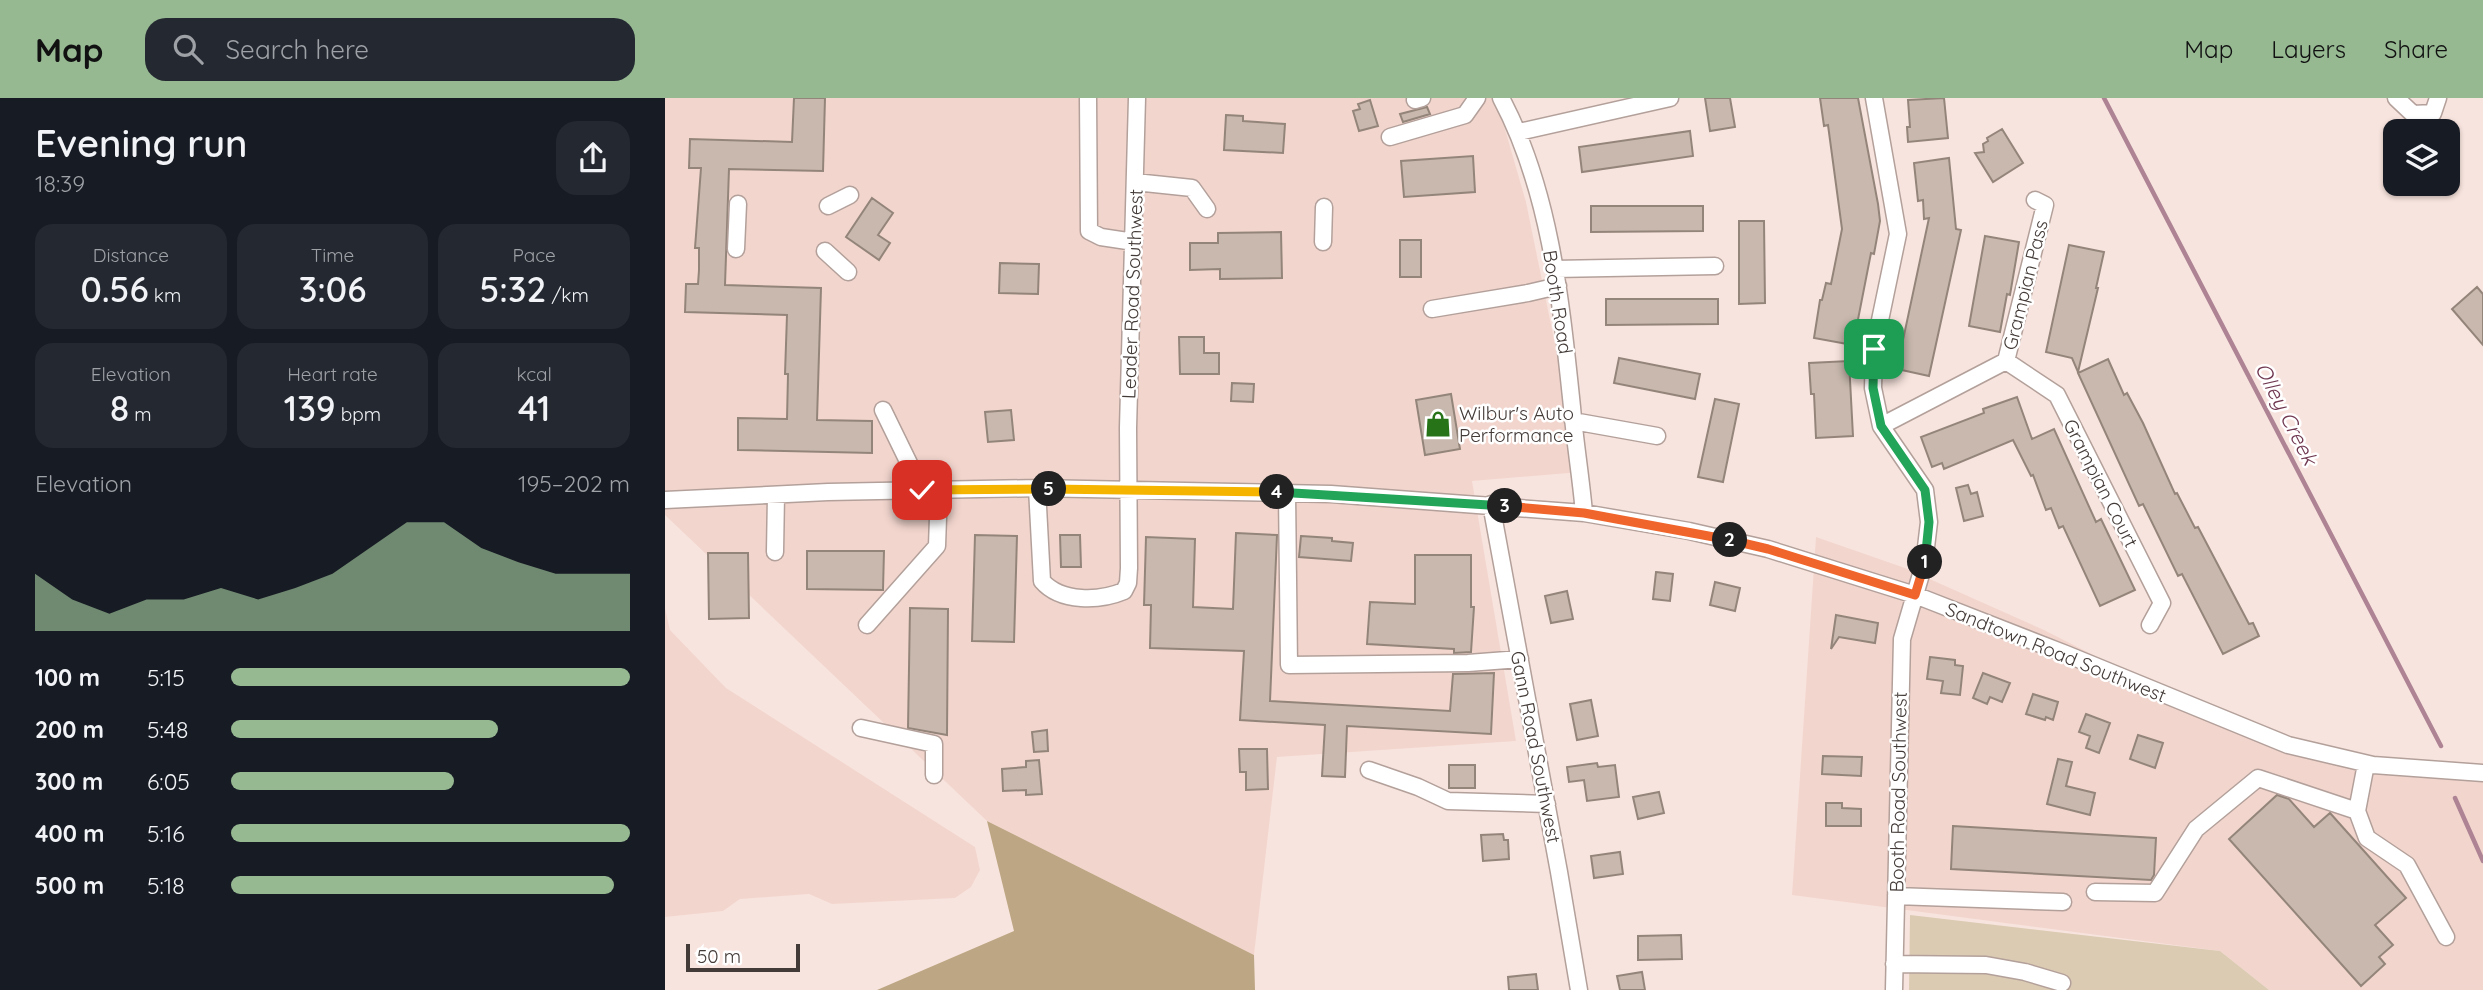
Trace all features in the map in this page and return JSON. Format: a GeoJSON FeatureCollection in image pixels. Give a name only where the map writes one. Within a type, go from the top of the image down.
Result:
{"type":"FeatureCollection","features":[{"type":"Feature","properties":{"kind":"street"},"geometry":{"type":"LineString","coordinates":[[1088,98],[1089,231],[1101,237],[1134,243]]}},
{"type":"Feature","properties":{"kind":"street","name":"Leader Road Southwest"},"geometry":{"type":"LineString","coordinates":[[1038,488],[1042,581],[1048,588],[1060,593],[1087,598],[1124,591],[1128,583],[1128,428],[1137,98]]}},
{"type":"Feature","properties":{"kind":"street"},"geometry":{"type":"LineString","coordinates":[[1390,137],[1465,115],[1477,98]]}},
{"type":"Feature","properties":{"kind":"street","name":"Booth Road"},"geometry":{"type":"LineString","coordinates":[[1501,98],[1519,132],[1538,192],[1558,286],[1584,513]]}},
{"type":"Feature","properties":{"kind":"street"},"geometry":{"type":"LineString","coordinates":[[1519,132],[1669,98]]}},
{"type":"Feature","properties":{"kind":"street"},"geometry":{"type":"LineString","coordinates":[[1874,98],[1898,234],[1874,349],[1873,388],[1881,426]]}},
{"type":"Feature","properties":{"kind":"street"},"geometry":{"type":"LineString","coordinates":[[2396,98],[2413,114],[2433,113],[2438,98]]}},
{"type":"Feature","properties":{"kind":"street"},"geometry":{"type":"LineString","coordinates":[[1135,182],[1192,188],[1207,209]]}},
{"type":"Feature","properties":{"kind":"street"},"geometry":{"type":"LineString","coordinates":[[828,206],[850,195]]}},
{"type":"Feature","properties":{"kind":"street","name":"Grampian Pass"},"geometry":{"type":"LineString","coordinates":[[1881,426],[2006,360],[2045,205],[2035,200]]}},
{"type":"Feature","properties":{"kind":"street"},"geometry":{"type":"LineString","coordinates":[[736,249],[738,204]]}},
{"type":"Feature","properties":{"kind":"street"},"geometry":{"type":"LineString","coordinates":[[1323,242],[1324,207]]}},
{"type":"Feature","properties":{"kind":"street"},"geometry":{"type":"LineString","coordinates":[[825,251],[848,272]]}},
{"type":"Feature","properties":{"kind":"street"},"geometry":{"type":"LineString","coordinates":[[1554,269],[1715,266]]}},
{"type":"Feature","properties":{"kind":"street"},"geometry":{"type":"LineString","coordinates":[[1432,309],[1558,286]]}},
{"type":"Feature","properties":{"kind":"street","name":"Grampian Court"},"geometry":{"type":"LineString","coordinates":[[2006,360],[2057,395],[2162,603],[2150,625]]}},
{"type":"Feature","properties":{"kind":"street"},"geometry":{"type":"LineString","coordinates":[[883,410],[922,490]]}},
{"type":"Feature","properties":{"kind":"street"},"geometry":{"type":"LineString","coordinates":[[1573,421],[1657,436]]}},
{"type":"Feature","properties":{"kind":"street","name":"Booth Road Southwest"},"geometry":{"type":"LineString","coordinates":[[1881,426],[1925,490],[1929,522],[1924,564],[1902,639],[1894,990]]}},
{"type":"Feature","properties":{"kind":"street","name":"Sandtown Road Southwest"},"geometry":{"type":"LineString","coordinates":[[665,500],[939,489],[1038,488],[1287,493],[1491,504],[1584,513],[1689,531],[1768,549],[1915,595],[2288,745],[2366,764],[2453,773],[2483,773]]}},
{"type":"Feature","properties":{"kind":"street"},"geometry":{"type":"LineString","coordinates":[[867,625],[937,546],[939,489]]}},
{"type":"Feature","properties":{"kind":"street"},"geometry":{"type":"LineString","coordinates":[[1287,493],[1289,664],[1468,663],[1520,659]]}},
{"type":"Feature","properties":{"kind":"street"},"geometry":{"type":"LineString","coordinates":[[775,552],[776,495]]}},
{"type":"Feature","properties":{"kind":"street","name":"Gann Road Southwest"},"geometry":{"type":"LineString","coordinates":[[1491,504],[1579,990]]}},
{"type":"Feature","properties":{"kind":"street"},"geometry":{"type":"LineString","coordinates":[[861,728],[934,744],[934,775]]}},
{"type":"Feature","properties":{"kind":"street"},"geometry":{"type":"LineString","coordinates":[[2366,764],[2357,811],[2367,838],[2407,865],[2445,937]]}},
{"type":"Feature","properties":{"kind":"street"},"geometry":{"type":"LineString","coordinates":[[1369,771],[1418,787],[1448,801],[1547,804]]}},
{"type":"Feature","properties":{"kind":"street"},"geometry":{"type":"LineString","coordinates":[[2095,892],[2155,893],[2196,829],[2258,778],[2357,811]]}},
{"type":"Feature","properties":{"kind":"street"},"geometry":{"type":"LineString","coordinates":[[1896,896],[2063,902]]}},
{"type":"Feature","properties":{"kind":"street"},"geometry":{"type":"LineString","coordinates":[[1895,964],[1986,965],[2025,972],[2062,983]]}},
{"type":"Feature","properties":{"kind":"shaded area"},"geometry":{"type":"Polygon","coordinates":[[[665,98],[1496,98],[1526,202],[1581,472],[1472,481],[1516,741],[1277,757],[1254,955],[987,821],[665,515],[665,98]]]}},
{"type":"Feature","properties":{"kind":"shaded area"},"geometry":{"type":"Polygon","coordinates":[[[1816,537],[1905,568],[2044,630],[2203,711],[2371,774],[2483,767],[2483,990],[2269,990],[2220,951],[1792,895],[1816,537]]]}},
{"type":"Feature","properties":{"kind":"shaded area"},"geometry":{"type":"Polygon","coordinates":[[[665,608],[670,630],[726,688],[975,847],[980,870],[971,887],[955,898],[832,904],[809,894],[740,899],[723,911],[665,917],[665,608]]]}},
{"type":"Feature","properties":{"kind":"shaded area"},"geometry":{"type":"Polygon","coordinates":[[[987,821],[1254,955],[1255,990],[877,990],[1014,931],[987,821]]]}},
{"type":"Feature","properties":{"kind":"shaded area"},"geometry":{"type":"Polygon","coordinates":[[[1910,915],[2220,951],[2269,990],[1909,990],[1910,915]]]}},
{"type":"Feature","properties":{"kind":"building"},"geometry":{"type":"Polygon","coordinates":[[[794,98],[825,98],[823,171],[729,169],[725,285],[821,288],[817,420],[872,421],[872,453],[738,450],[738,418],[787,419],[787,315],[685,312],[686,284],[698,284],[699,270],[699,248],[695,248],[701,168],[689,168],[690,139],[792,142],[794,98]]]}},
{"type":"Feature","properties":{"kind":"building"},"geometry":{"type":"Polygon","coordinates":[[[1705,98],[1730,98],[1735,127],[1710,131],[1705,98]]]}},
{"type":"Feature","properties":{"kind":"building"},"geometry":{"type":"Polygon","coordinates":[[[1820,98],[1858,98],[1878,204],[1880,221],[1853,345],[1814,338],[1820,300],[1826,283],[1831,284],[1842,229],[1828,125],[1824,126],[1820,98]]]}},
{"type":"Feature","properties":{"kind":"building"},"geometry":{"type":"Polygon","coordinates":[[[1944,98],[1948,138],[1908,142],[1908,100],[1944,98]]]}},
{"type":"Feature","properties":{"kind":"building"},"geometry":{"type":"Polygon","coordinates":[[[1370,100],[1378,126],[1359,131],[1353,111],[1360,109],[1358,104],[1370,100]]]}},
{"type":"Feature","properties":{"kind":"building"},"geometry":{"type":"Polygon","coordinates":[[[1427,107],[1430,114],[1403,122],[1400,114],[1427,107]]]}},
{"type":"Feature","properties":{"kind":"building"},"geometry":{"type":"Polygon","coordinates":[[[1226,115],[1243,116],[1243,121],[1285,124],[1283,153],[1224,150],[1226,115]]]}},
{"type":"Feature","properties":{"kind":"building"},"geometry":{"type":"Polygon","coordinates":[[[2002,129],[2023,163],[1993,182],[1975,153],[1984,152],[1983,144],[1988,141],[1987,138],[2002,129]]]}},
{"type":"Feature","properties":{"kind":"building"},"geometry":{"type":"Polygon","coordinates":[[[1690,131],[1693,156],[1582,172],[1579,147],[1690,131]]]}},
{"type":"Feature","properties":{"kind":"building"},"geometry":{"type":"Polygon","coordinates":[[[1473,156],[1475,192],[1404,197],[1401,161],[1473,156]]]}},
{"type":"Feature","properties":{"kind":"building"},"geometry":{"type":"Polygon","coordinates":[[[1949,158],[1956,229],[1961,230],[1929,376],[1897,369],[1899,359],[1903,359],[1900,354],[1929,218],[1924,219],[1923,200],[1918,201],[1914,163],[1949,158]]]}},
{"type":"Feature","properties":{"kind":"building"},"geometry":{"type":"Polygon","coordinates":[[[872,198],[893,213],[878,235],[890,243],[879,260],[846,237],[872,198]]]}},
{"type":"Feature","properties":{"kind":"building"},"geometry":{"type":"Polygon","coordinates":[[[1591,206],[1703,206],[1703,231],[1591,232],[1591,206]]]}},
{"type":"Feature","properties":{"kind":"building"},"geometry":{"type":"Polygon","coordinates":[[[1739,221],[1764,221],[1765,303],[1739,304],[1739,221]]]}},
{"type":"Feature","properties":{"kind":"building"},"geometry":{"type":"Polygon","coordinates":[[[1281,232],[1282,278],[1220,279],[1220,269],[1190,270],[1190,243],[1218,243],[1218,233],[1281,232]]]}},
{"type":"Feature","properties":{"kind":"building"},"geometry":{"type":"Polygon","coordinates":[[[1985,236],[2019,242],[2010,295],[2007,294],[2000,332],[1969,326],[1985,236]]]}},
{"type":"Feature","properties":{"kind":"building"},"geometry":{"type":"Polygon","coordinates":[[[1400,240],[1421,240],[1421,277],[1400,277],[1400,240]]]}},
{"type":"Feature","properties":{"kind":"building"},"geometry":{"type":"Polygon","coordinates":[[[2069,245],[2104,252],[2078,372],[2072,358],[2046,352],[2069,245]]]}},
{"type":"Feature","properties":{"kind":"building"},"geometry":{"type":"Polygon","coordinates":[[[1000,263],[1039,264],[1038,294],[999,293],[1000,263]]]}},
{"type":"Feature","properties":{"kind":"building"},"geometry":{"type":"Polygon","coordinates":[[[2477,287],[2483,294],[2483,345],[2452,309],[2477,287]]]}},
{"type":"Feature","properties":{"kind":"building"},"geometry":{"type":"Polygon","coordinates":[[[1606,299],[1718,299],[1718,324],[1606,325],[1606,299]]]}},
{"type":"Feature","properties":{"kind":"building"},"geometry":{"type":"Polygon","coordinates":[[[1179,337],[1204,337],[1204,353],[1219,353],[1219,374],[1180,374],[1179,337]]]}},
{"type":"Feature","properties":{"kind":"building"},"geometry":{"type":"Polygon","coordinates":[[[1619,358],[1700,374],[1695,399],[1614,383],[1619,358]]]}},
{"type":"Feature","properties":{"kind":"building"},"geometry":{"type":"Polygon","coordinates":[[[2108,359],[2124,395],[2127,393],[2143,423],[2175,494],[2177,493],[2195,528],[2198,527],[2249,624],[2253,623],[2259,636],[2223,654],[2182,574],[2178,576],[2143,504],[2139,506],[2078,373],[2108,359]]]}},
{"type":"Feature","properties":{"kind":"building"},"geometry":{"type":"Polygon","coordinates":[[[1849,361],[1853,436],[1816,438],[1809,363],[1849,361]]]}},
{"type":"Feature","properties":{"kind":"building"},"geometry":{"type":"Polygon","coordinates":[[[1232,383],[1254,384],[1253,402],[1231,401],[1232,383]]]}},
{"type":"Feature","properties":{"kind":"building","name":"Wilbur's Auto Performance"},"geometry":{"type":"Polygon","coordinates":[[[1451,394],[1460,449],[1425,455],[1416,400],[1451,394]]]}},
{"type":"Feature","properties":{"kind":"building"},"geometry":{"type":"Polygon","coordinates":[[[2017,397],[2032,439],[2054,429],[2096,522],[2101,519],[2135,590],[2100,606],[2063,526],[2059,528],[2051,508],[2046,510],[2033,475],[2031,476],[2013,440],[1944,469],[1942,463],[1932,467],[1921,437],[2017,397]]]}},
{"type":"Feature","properties":{"kind":"building"},"geometry":{"type":"Polygon","coordinates":[[[1715,399],[1739,404],[1723,482],[1698,477],[1715,399]]]}},
{"type":"Feature","properties":{"kind":"building"},"geometry":{"type":"Polygon","coordinates":[[[1011,410],[1014,440],[988,442],[985,412],[1011,410]]]}},
{"type":"Feature","properties":{"kind":"building"},"geometry":{"type":"Polygon","coordinates":[[[1968,485],[1971,494],[1977,492],[1983,516],[1964,521],[1956,488],[1968,485]]]}},
{"type":"Feature","properties":{"kind":"building"},"geometry":{"type":"Polygon","coordinates":[[[1236,533],[1277,535],[1270,701],[1450,711],[1453,674],[1494,673],[1491,734],[1347,726],[1345,777],[1322,776],[1325,725],[1240,720],[1244,651],[1150,648],[1151,605],[1144,605],[1146,537],[1195,539],[1193,607],[1233,609],[1236,533]]]}},
{"type":"Feature","properties":{"kind":"building"},"geometry":{"type":"Polygon","coordinates":[[[975,535],[1017,536],[1014,642],[972,641],[975,535]]]}},
{"type":"Feature","properties":{"kind":"building"},"geometry":{"type":"Polygon","coordinates":[[[1060,535],[1080,535],[1081,567],[1061,567],[1060,535]]]}},
{"type":"Feature","properties":{"kind":"building"},"geometry":{"type":"Polygon","coordinates":[[[1301,536],[1332,538],[1332,541],[1353,543],[1351,561],[1299,557],[1301,536]]]}},
{"type":"Feature","properties":{"kind":"building"},"geometry":{"type":"Polygon","coordinates":[[[807,551],[884,551],[883,590],[807,589],[807,551]]]}},
{"type":"Feature","properties":{"kind":"building"},"geometry":{"type":"Polygon","coordinates":[[[708,553],[748,553],[749,618],[709,619],[708,553]]]}},
{"type":"Feature","properties":{"kind":"building"},"geometry":{"type":"Polygon","coordinates":[[[1415,555],[1471,555],[1471,607],[1474,607],[1471,652],[1454,653],[1454,649],[1367,644],[1370,602],[1415,604],[1415,555]]]}},
{"type":"Feature","properties":{"kind":"building"},"geometry":{"type":"Polygon","coordinates":[[[1656,572],[1673,574],[1670,601],[1653,599],[1656,572]]]}},
{"type":"Feature","properties":{"kind":"building"},"geometry":{"type":"Polygon","coordinates":[[[1715,582],[1740,588],[1735,611],[1710,605],[1715,582]]]}},
{"type":"Feature","properties":{"kind":"building"},"geometry":{"type":"Polygon","coordinates":[[[1567,591],[1573,619],[1551,623],[1545,596],[1567,591]]]}},
{"type":"Feature","properties":{"kind":"building"},"geometry":{"type":"Polygon","coordinates":[[[910,608],[948,609],[947,735],[908,728],[910,608]]]}},
{"type":"Feature","properties":{"kind":"building"},"geometry":{"type":"Polygon","coordinates":[[[1836,615],[1878,623],[1875,643],[1839,637],[1831,649],[1836,615]]]}},
{"type":"Feature","properties":{"kind":"building"},"geometry":{"type":"Polygon","coordinates":[[[1930,657],[1955,660],[1955,665],[1963,666],[1960,695],[1941,693],[1943,681],[1927,679],[1930,657]]]}},
{"type":"Feature","properties":{"kind":"building"},"geometry":{"type":"Polygon","coordinates":[[[1983,673],[2010,683],[2002,702],[1990,697],[1987,704],[1973,698],[1983,673]]]}},
{"type":"Feature","properties":{"kind":"building"},"geometry":{"type":"Polygon","coordinates":[[[2033,694],[2058,702],[2053,720],[2026,714],[2033,694]]]}},
{"type":"Feature","properties":{"kind":"building"},"geometry":{"type":"Polygon","coordinates":[[[1591,700],[1598,736],[1577,740],[1570,704],[1591,700]]]}},
{"type":"Feature","properties":{"kind":"building"},"geometry":{"type":"Polygon","coordinates":[[[2086,714],[2110,723],[2099,753],[2086,748],[2090,736],[2079,732],[2086,714]]]}},
{"type":"Feature","properties":{"kind":"building"},"geometry":{"type":"Polygon","coordinates":[[[1047,730],[1048,751],[1034,752],[1032,732],[1047,730]]]}},
{"type":"Feature","properties":{"kind":"building"},"geometry":{"type":"Polygon","coordinates":[[[2138,735],[2163,743],[2155,768],[2130,759],[2138,735]]]}},
{"type":"Feature","properties":{"kind":"building"},"geometry":{"type":"Polygon","coordinates":[[[1239,749],[1267,749],[1268,789],[1246,790],[1246,772],[1240,772],[1239,749]]]}},
{"type":"Feature","properties":{"kind":"building"},"geometry":{"type":"Polygon","coordinates":[[[1823,756],[1862,757],[1861,776],[1822,774],[1823,756]]]}},
{"type":"Feature","properties":{"kind":"building"},"geometry":{"type":"Polygon","coordinates":[[[2058,759],[2072,762],[2066,786],[2095,793],[2090,815],[2047,804],[2058,759]]]}},
{"type":"Feature","properties":{"kind":"building"},"geometry":{"type":"Polygon","coordinates":[[[1039,760],[1042,794],[1026,795],[1026,790],[1003,791],[1002,769],[1026,767],[1026,761],[1039,760]]]}},
{"type":"Feature","properties":{"kind":"building"},"geometry":{"type":"Polygon","coordinates":[[[1597,763],[1598,767],[1615,765],[1619,797],[1587,801],[1584,780],[1569,782],[1567,767],[1597,763]]]}},
{"type":"Feature","properties":{"kind":"building"},"geometry":{"type":"Polygon","coordinates":[[[1449,765],[1475,765],[1475,788],[1449,788],[1449,765]]]}},
{"type":"Feature","properties":{"kind":"building"},"geometry":{"type":"Polygon","coordinates":[[[1659,792],[1664,813],[1638,819],[1633,797],[1659,792]]]}},
{"type":"Feature","properties":{"kind":"building"},"geometry":{"type":"Polygon","coordinates":[[[2277,795],[2289,799],[2314,827],[2330,813],[2406,898],[2375,925],[2393,945],[2379,957],[2385,964],[2361,986],[2229,839],[2277,795]]]}},
{"type":"Feature","properties":{"kind":"building"},"geometry":{"type":"Polygon","coordinates":[[[1826,803],[1842,803],[1842,808],[1861,809],[1861,826],[1826,826],[1826,803]]]}},
{"type":"Feature","properties":{"kind":"building"},"geometry":{"type":"Polygon","coordinates":[[[1953,826],[2156,838],[2154,875],[2151,880],[1951,869],[1953,826]]]}},
{"type":"Feature","properties":{"kind":"building"},"geometry":{"type":"Polygon","coordinates":[[[1503,834],[1504,840],[1508,840],[1509,859],[1483,861],[1481,835],[1503,834]]]}},
{"type":"Feature","properties":{"kind":"building"},"geometry":{"type":"Polygon","coordinates":[[[1620,852],[1623,874],[1594,878],[1591,856],[1620,852]]]}},
{"type":"Feature","properties":{"kind":"building"},"geometry":{"type":"Polygon","coordinates":[[[1681,935],[1682,959],[1638,960],[1638,936],[1681,935]]]}},
{"type":"Feature","properties":{"kind":"building"},"geometry":{"type":"Polygon","coordinates":[[[1642,972],[1645,990],[1620,990],[1617,976],[1642,972]]]}},
{"type":"Feature","properties":{"kind":"building"},"geometry":{"type":"Polygon","coordinates":[[[1536,974],[1538,990],[1509,990],[1508,977],[1536,974]]]}},
{"type":"Feature","properties":{"kind":"waterway","name":"Olley Creek"},"geometry":{"type":"LineString","coordinates":[[2104,98],[2441,746]]}},
{"type":"Feature","properties":{"kind":"waterway","name":"Olley Creek"},"geometry":{"type":"LineString","coordinates":[[2455,798],[2483,861]]}},
{"type":"Feature","properties":{"kind":"place","name":"Wilbur's Auto Performance"},"geometry":{"type":"Point","coordinates":[1438,424]}},
{"type":"Feature","properties":{"kind":"route"},"geometry":{"type":"LineString","coordinates":[[922,490],[1038,488],[1331,494],[1584,513],[1689,531],[1768,549],[1915,595],[1924,564],[1929,522],[1925,490],[1881,426],[1873,388],[1874,349]]}}]}
